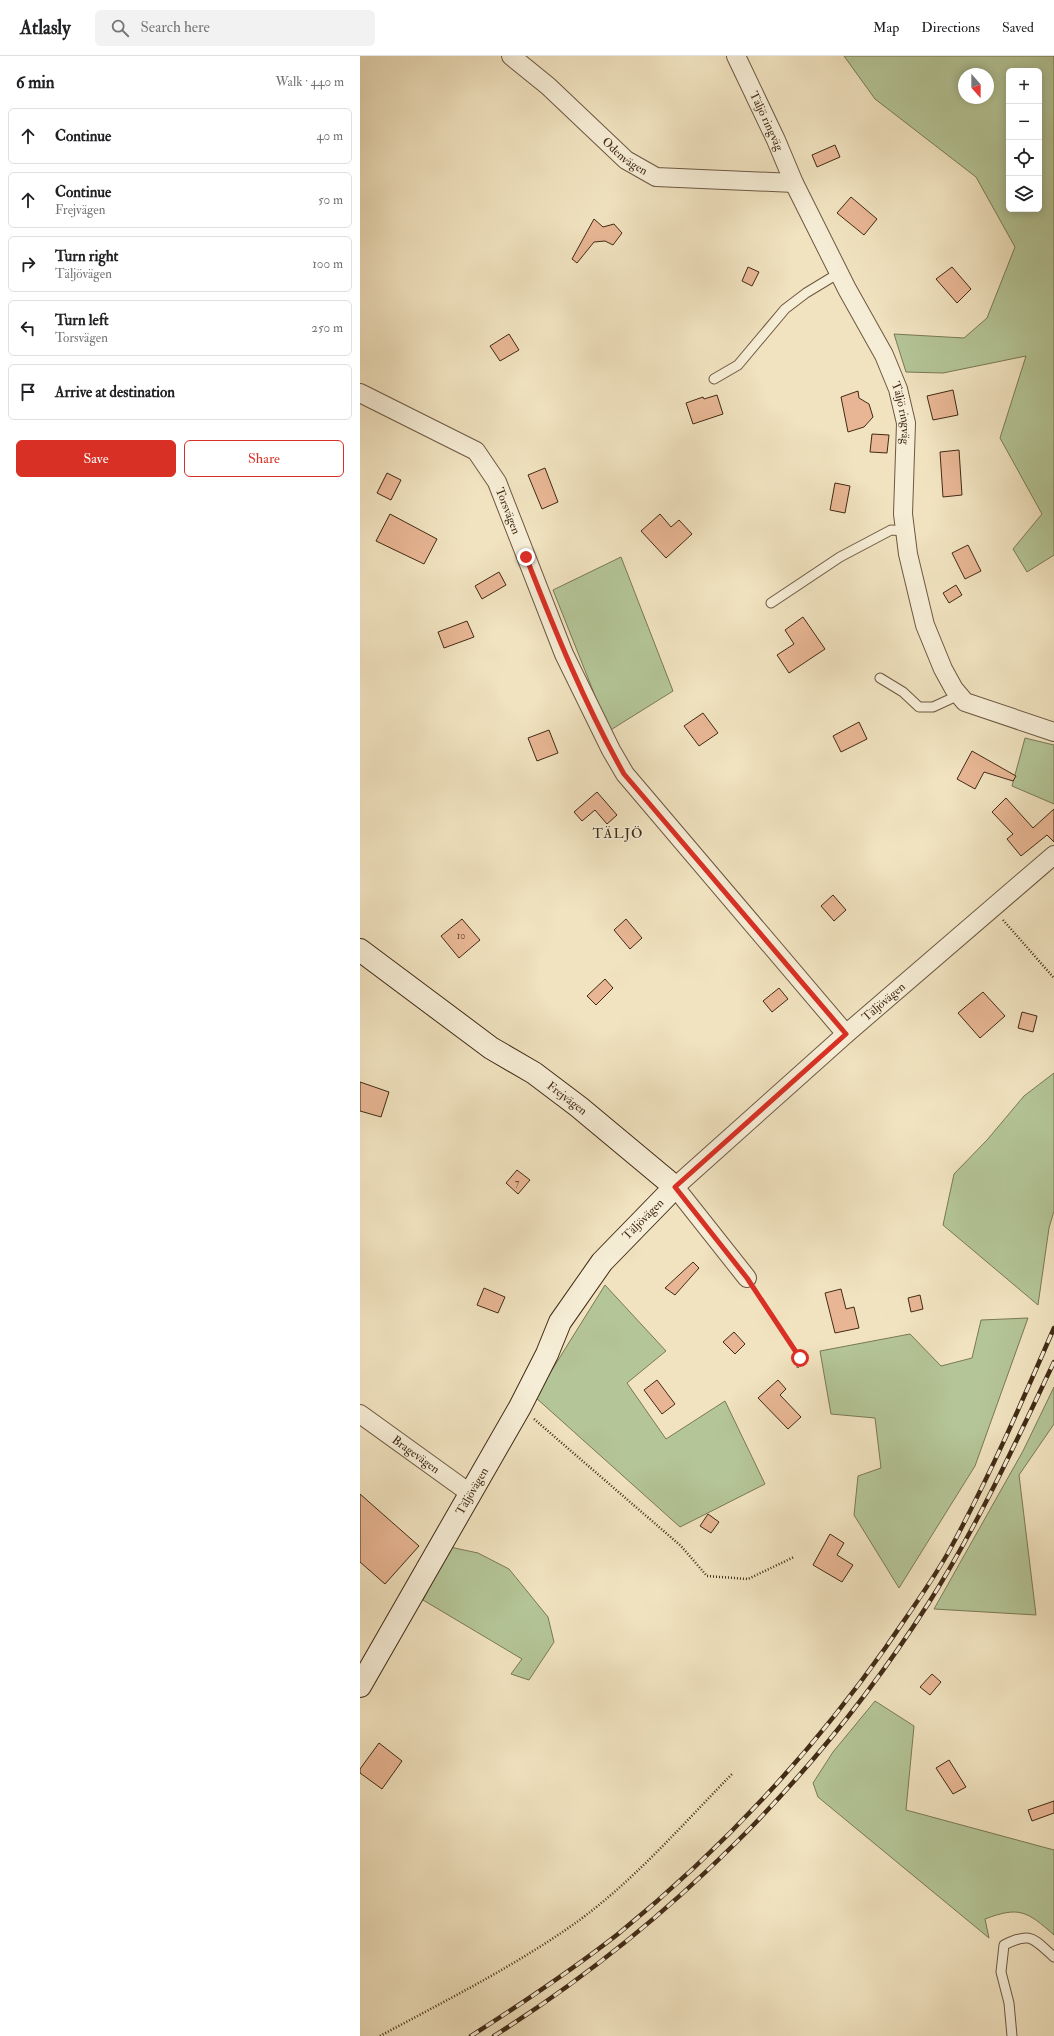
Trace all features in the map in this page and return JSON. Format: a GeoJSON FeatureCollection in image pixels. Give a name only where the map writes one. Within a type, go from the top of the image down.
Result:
{"type":"FeatureCollection","features":[{"type":"Feature","properties":{"kind":"street","name":"Odenvägen"},"geometry":{"type":"LineString","coordinates":[[511,56],[548,86],[626,160],[656,177],[794,183]]}},
{"type":"Feature","properties":{"kind":"street","name":"Täljö ringväg"},"geometry":{"type":"LineString","coordinates":[[736,56],[776,140],[794,183],[839,273],[884,355],[898,389],[906,423],[903,514],[908,554],[925,625],[943,669],[954,689],[965,702],[1054,732]]}},
{"type":"Feature","properties":{"kind":"street","name":"Torsvägen"},"geometry":{"type":"LineString","coordinates":[[360,393],[476,451],[497,482],[564,654],[624,774],[846,1034]]}},
{"type":"Feature","properties":{"kind":"street","name":"Täljövägen"},"geometry":{"type":"LineString","coordinates":[[360,1686],[407,1601],[471,1494],[520,1407],[547,1354],[560,1322],[602,1262],[675,1187],[846,1034],[1054,855]]}},
{"type":"Feature","properties":{"kind":"street","name":"Frejvägen"},"geometry":{"type":"LineString","coordinates":[[360,950],[491,1048],[534,1073],[579,1107],[675,1187],[747,1278]]}},
{"type":"Feature","properties":{"kind":"street","name":"Bragevägen"},"geometry":{"type":"LineString","coordinates":[[360,1414],[471,1494]]}},
{"type":"Feature","properties":{"kind":"lane"},"geometry":{"type":"LineString","coordinates":[[714,379],[738,365],[786,309],[806,293],[839,273]]}},
{"type":"Feature","properties":{"kind":"lane"},"geometry":{"type":"LineString","coordinates":[[771,603],[840,557],[891,530],[905,531]]}},
{"type":"Feature","properties":{"kind":"lane"},"geometry":{"type":"LineString","coordinates":[[880,678],[903,692],[919,707],[933,707],[959,695]]}},
{"type":"Feature","properties":{"kind":"lane"},"geometry":{"type":"LineString","coordinates":[[1012,2036],[1009,2004],[1001,1972],[1004,1945],[1020,1937],[1032,1938],[1054,1957]]}},
{"type":"Feature","properties":{"kind":"path"},"geometry":{"type":"LineString","coordinates":[[992,908],[1054,978]]}},
{"type":"Feature","properties":{"kind":"path"},"geometry":{"type":"LineString","coordinates":[[747,1278],[800,1358],[797,1369]]}},
{"type":"Feature","properties":{"kind":"path"},"geometry":{"type":"LineString","coordinates":[[520,1407],[564,1443],[681,1546],[707,1576],[748,1579],[794,1557]]}},
{"type":"Feature","properties":{"kind":"path"},"geometry":{"type":"LineString","coordinates":[[380,2036],[505,1968],[574,1924],[633,1875],[732,1774]]}},
{"type":"Feature","properties":{"kind":"green space"},"geometry":{"type":"Polygon","coordinates":[[[844,56],[1054,56],[1054,555],[1027,572],[1013,549],[1042,514],[1000,438],[1026,356],[943,373],[906,372],[894,334],[964,338],[987,318],[1015,247],[976,177],[875,99],[844,56]]]}},
{"type":"Feature","properties":{"kind":"green space"},"geometry":{"type":"Polygon","coordinates":[[[621,557],[673,691],[609,731],[553,590],[621,557]]]}},
{"type":"Feature","properties":{"kind":"green space"},"geometry":{"type":"Polygon","coordinates":[[[1025,738],[1054,745],[1054,804],[1012,786],[1025,738]]]}},
{"type":"Feature","properties":{"kind":"green space"},"geometry":{"type":"Polygon","coordinates":[[[1054,1073],[1054,1211],[1049,1228],[1038,1305],[943,1225],[954,1174],[987,1140],[1024,1096],[1054,1073]]]}},
{"type":"Feature","properties":{"kind":"green space"},"geometry":{"type":"Polygon","coordinates":[[[605,1285],[666,1351],[627,1383],[666,1439],[725,1401],[765,1484],[680,1527],[535,1397],[605,1285]]]}},
{"type":"Feature","properties":{"kind":"green space"},"geometry":{"type":"Polygon","coordinates":[[[1028,1318],[975,1466],[899,1588],[854,1515],[858,1476],[881,1468],[875,1418],[831,1414],[820,1351],[910,1334],[941,1366],[972,1358],[981,1320],[1028,1318]]]}},
{"type":"Feature","properties":{"kind":"green space"},"geometry":{"type":"Polygon","coordinates":[[[1054,1387],[1054,1424],[1019,1475],[1036,1615],[934,1609],[1023,1451],[1054,1387]]]}},
{"type":"Feature","properties":{"kind":"green space"},"geometry":{"type":"Polygon","coordinates":[[[450,1547],[478,1553],[509,1569],[548,1617],[554,1642],[529,1680],[511,1674],[522,1659],[423,1600],[450,1547]]]}},
{"type":"Feature","properties":{"kind":"green space"},"geometry":{"type":"Polygon","coordinates":[[[875,1701],[914,1726],[906,1810],[1054,1850],[1054,1935],[1029,1916],[1015,1912],[985,1919],[989,1938],[818,1797],[813,1783],[833,1752],[875,1701]]]}},
{"type":"Feature","properties":{"kind":"building"},"geometry":{"type":"Polygon","coordinates":[[[835,145],[840,157],[817,167],[812,155],[835,145]]]}},
{"type":"Feature","properties":{"kind":"building"},"geometry":{"type":"Polygon","coordinates":[[[851,197],[877,219],[864,235],[837,213],[851,197]]]}},
{"type":"Feature","properties":{"kind":"building"},"geometry":{"type":"Polygon","coordinates":[[[594,219],[603,227],[614,224],[622,233],[613,245],[605,241],[594,242],[577,263],[572,259],[594,219]]]}},
{"type":"Feature","properties":{"kind":"building"},"geometry":{"type":"Polygon","coordinates":[[[748,267],[759,272],[752,286],[742,281],[748,267]]]}},
{"type":"Feature","properties":{"kind":"building"},"geometry":{"type":"Polygon","coordinates":[[[952,267],[971,289],[957,303],[936,279],[952,267]]]}},
{"type":"Feature","properties":{"kind":"building"},"geometry":{"type":"Polygon","coordinates":[[[509,334],[519,350],[500,361],[490,346],[509,334]]]}},
{"type":"Feature","properties":{"kind":"building"},"geometry":{"type":"Polygon","coordinates":[[[953,390],[958,415],[933,420],[927,396],[953,390]]]}},
{"type":"Feature","properties":{"kind":"building"},"geometry":{"type":"Polygon","coordinates":[[[858,391],[859,398],[869,404],[873,417],[864,427],[848,432],[841,397],[858,391]]]}},
{"type":"Feature","properties":{"kind":"building"},"geometry":{"type":"Polygon","coordinates":[[[717,395],[723,414],[693,424],[686,403],[703,397],[704,399],[717,395]]]}},
{"type":"Feature","properties":{"kind":"building"},"geometry":{"type":"Polygon","coordinates":[[[872,434],[889,435],[887,453],[870,452],[872,434]]]}},
{"type":"Feature","properties":{"kind":"building"},"geometry":{"type":"Polygon","coordinates":[[[959,450],[962,495],[943,497],[940,452],[959,450]]]}},
{"type":"Feature","properties":{"kind":"building"},"geometry":{"type":"Polygon","coordinates":[[[545,468],[558,502],[542,509],[528,475],[545,468]]]}},
{"type":"Feature","properties":{"kind":"building"},"geometry":{"type":"Polygon","coordinates":[[[387,473],[401,480],[391,500],[377,493],[387,473]]]}},
{"type":"Feature","properties":{"kind":"building"},"geometry":{"type":"Polygon","coordinates":[[[835,483],[850,486],[845,513],[830,510],[835,483]]]}},
{"type":"Feature","properties":{"kind":"building"},"geometry":{"type":"Polygon","coordinates":[[[390,514],[437,539],[424,564],[376,541],[390,514]]]}},
{"type":"Feature","properties":{"kind":"building"},"geometry":{"type":"Polygon","coordinates":[[[660,514],[671,527],[679,520],[692,534],[666,558],[641,531],[660,514]]]}},
{"type":"Feature","properties":{"kind":"building"},"geometry":{"type":"Polygon","coordinates":[[[968,545],[981,571],[965,579],[952,553],[968,545]]]}},
{"type":"Feature","properties":{"kind":"building"},"geometry":{"type":"Polygon","coordinates":[[[499,572],[506,585],[482,599],[475,586],[499,572]]]}},
{"type":"Feature","properties":{"kind":"building"},"geometry":{"type":"Polygon","coordinates":[[[956,585],[962,595],[949,603],[943,593],[956,585]]]}},
{"type":"Feature","properties":{"kind":"building"},"geometry":{"type":"Polygon","coordinates":[[[803,617],[825,649],[789,673],[777,655],[794,644],[785,630],[803,617]]]}},
{"type":"Feature","properties":{"kind":"building"},"geometry":{"type":"Polygon","coordinates":[[[467,621],[474,637],[444,648],[438,632],[467,621]]]}},
{"type":"Feature","properties":{"kind":"building"},"geometry":{"type":"Polygon","coordinates":[[[703,713],[718,733],[699,746],[684,726],[703,713]]]}},
{"type":"Feature","properties":{"kind":"building"},"geometry":{"type":"Polygon","coordinates":[[[859,722],[867,739],[841,752],[833,736],[859,722]]]}},
{"type":"Feature","properties":{"kind":"building"},"geometry":{"type":"Polygon","coordinates":[[[549,730],[558,753],[537,761],[528,738],[549,730]]]}},
{"type":"Feature","properties":{"kind":"building"},"geometry":{"type":"Polygon","coordinates":[[[972,751],[1016,776],[1013,781],[984,772],[975,789],[957,779],[972,751]]]}},
{"type":"Feature","properties":{"kind":"building"},"geometry":{"type":"Polygon","coordinates":[[[597,792],[617,815],[607,824],[595,810],[582,821],[574,812],[597,792]]]}},
{"type":"Feature","properties":{"kind":"building"},"geometry":{"type":"Polygon","coordinates":[[[1006,798],[1033,828],[1054,809],[1054,842],[1047,835],[1021,856],[1007,839],[1013,834],[992,812],[1006,798]]]}},
{"type":"Feature","properties":{"kind":"building"},"geometry":{"type":"Polygon","coordinates":[[[833,895],[846,910],[834,921],[821,906],[833,895]]]}},
{"type":"Feature","properties":{"kind":"building"},"geometry":{"type":"Polygon","coordinates":[[[462,919],[480,940],[459,958],[441,936],[462,919]]]}},
{"type":"Feature","properties":{"kind":"building"},"geometry":{"type":"Polygon","coordinates":[[[626,919],[642,938],[630,949],[614,930],[626,919]]]}},
{"type":"Feature","properties":{"kind":"building"},"geometry":{"type":"Polygon","coordinates":[[[605,979],[613,988],[596,1005],[587,996],[605,979]]]}},
{"type":"Feature","properties":{"kind":"building"},"geometry":{"type":"Polygon","coordinates":[[[779,988],[788,999],[772,1012],[763,1001],[779,988]]]}},
{"type":"Feature","properties":{"kind":"building"},"geometry":{"type":"Polygon","coordinates":[[[983,992],[1005,1016],[980,1038],[958,1013],[983,992]]]}},
{"type":"Feature","properties":{"kind":"building"},"geometry":{"type":"Polygon","coordinates":[[[1022,1012],[1037,1016],[1033,1032],[1018,1028],[1022,1012]]]}},
{"type":"Feature","properties":{"kind":"building"},"geometry":{"type":"Polygon","coordinates":[[[360,1082],[389,1092],[381,1117],[360,1111],[360,1082]]]}},
{"type":"Feature","properties":{"kind":"building"},"geometry":{"type":"Polygon","coordinates":[[[517,1170],[530,1180],[518,1194],[506,1183],[517,1170]]]}},
{"type":"Feature","properties":{"kind":"building"},"geometry":{"type":"Polygon","coordinates":[[[693,1262],[699,1268],[675,1295],[665,1288],[693,1262]]]}},
{"type":"Feature","properties":{"kind":"building"},"geometry":{"type":"Polygon","coordinates":[[[484,1288],[505,1297],[498,1313],[477,1305],[484,1288]]]}},
{"type":"Feature","properties":{"kind":"building"},"geometry":{"type":"Polygon","coordinates":[[[841,1289],[846,1309],[854,1307],[859,1328],[835,1333],[825,1293],[841,1289]]]}},
{"type":"Feature","properties":{"kind":"building"},"geometry":{"type":"Polygon","coordinates":[[[920,1295],[923,1309],[911,1312],[908,1298],[920,1295]]]}},
{"type":"Feature","properties":{"kind":"building"},"geometry":{"type":"Polygon","coordinates":[[[734,1332],[745,1344],[735,1354],[723,1342],[734,1332]]]}},
{"type":"Feature","properties":{"kind":"building"},"geometry":{"type":"Polygon","coordinates":[[[657,1380],[675,1404],[662,1414],[644,1390],[657,1380]]]}},
{"type":"Feature","properties":{"kind":"building"},"geometry":{"type":"Polygon","coordinates":[[[778,1380],[786,1389],[780,1395],[801,1417],[788,1429],[758,1398],[778,1380]]]}},
{"type":"Feature","properties":{"kind":"building"},"geometry":{"type":"Polygon","coordinates":[[[360,1494],[419,1546],[385,1584],[360,1562],[360,1494]]]}},
{"type":"Feature","properties":{"kind":"building"},"geometry":{"type":"Polygon","coordinates":[[[708,1514],[719,1522],[711,1533],[700,1526],[708,1514]]]}},
{"type":"Feature","properties":{"kind":"building"},"geometry":{"type":"Polygon","coordinates":[[[830,1534],[844,1543],[837,1555],[853,1565],[842,1582],[813,1565],[830,1534]]]}},
{"type":"Feature","properties":{"kind":"building"},"geometry":{"type":"Polygon","coordinates":[[[932,1674],[941,1682],[930,1695],[920,1687],[932,1674]]]}},
{"type":"Feature","properties":{"kind":"building"},"geometry":{"type":"Polygon","coordinates":[[[379,1743],[402,1761],[382,1789],[360,1773],[360,1769],[379,1743]]]}},
{"type":"Feature","properties":{"kind":"building"},"geometry":{"type":"Polygon","coordinates":[[[949,1760],[966,1787],[953,1794],[936,1768],[949,1760]]]}},
{"type":"Feature","properties":{"kind":"building"},"geometry":{"type":"Polygon","coordinates":[[[1054,1801],[1054,1813],[1032,1821],[1028,1810],[1054,1801]]]}},
{"type":"Feature","properties":{"kind":"railway"},"geometry":{"type":"LineString","coordinates":[[471,2036],[582,1961],[618,1934],[656,1902],[728,1835],[762,1800],[826,1726],[886,1647],[926,1589],[948,1553],[1017,1413],[1054,1328]]}},
{"type":"Feature","properties":{"kind":"railway"},"geometry":{"type":"LineString","coordinates":[[494,2036],[558,1993],[620,1947],[679,1897],[735,1844],[788,1788],[838,1729],[885,1668],[946,1575],[995,1485],[1054,1362]]}},
{"type":"Feature","properties":{"kind":"district","name":"TÄLJÖ"},"geometry":{"type":"Point","coordinates":[618,833]}},
{"type":"Feature","properties":{"kind":"route"},"geometry":{"type":"LineString","coordinates":[[526,557],[564,654],[624,774],[846,1034],[675,1187],[747,1278],[800,1358]]}}]}
